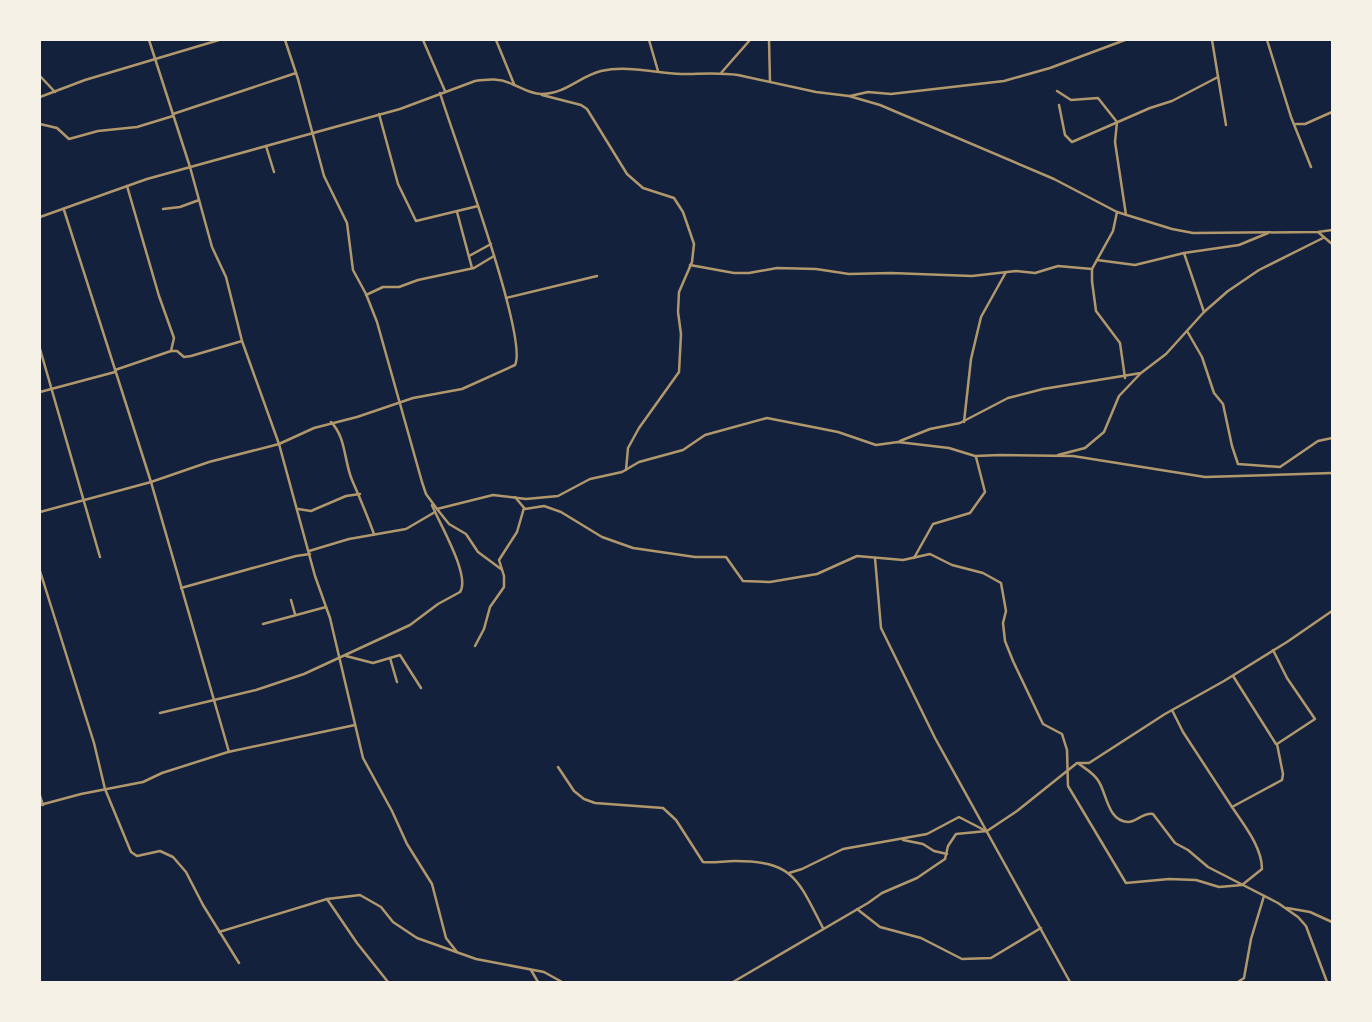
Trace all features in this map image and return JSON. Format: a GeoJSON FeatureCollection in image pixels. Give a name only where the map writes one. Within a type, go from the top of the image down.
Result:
{"type":"FeatureCollection","features":[{"type":"Feature","properties":{"kind":"street"},"geometry":{"type":"LineString","coordinates":[[149,40],[190,167],[212,247],[226,277],[242,340],[279,444],[326,606],[363,758],[392,811],[407,844],[432,884],[446,938],[457,952]]}},
{"type":"Feature","properties":{"kind":"street"},"geometry":{"type":"LineString","coordinates":[[40,97],[85,80],[217,40]]}},
{"type":"Feature","properties":{"kind":"street"},"geometry":{"type":"LineString","coordinates":[[160,713],[256,690],[340,659],[410,625],[462,589],[463,581],[454,554],[422,482],[379,329],[366,295],[353,270],[347,223],[324,176],[314,132],[285,40]]}},
{"type":"Feature","properties":{"kind":"street"},"geometry":{"type":"LineString","coordinates":[[422,40],[445,91]]}},
{"type":"Feature","properties":{"kind":"street"},"geometry":{"type":"LineString","coordinates":[[496,40],[514,84]]}},
{"type":"Feature","properties":{"kind":"street"},"geometry":{"type":"LineString","coordinates":[[649,40],[658,71]]}},
{"type":"Feature","properties":{"kind":"street"},"geometry":{"type":"LineString","coordinates":[[721,73],[750,40]]}},
{"type":"Feature","properties":{"kind":"street"},"geometry":{"type":"LineString","coordinates":[[769,40],[770,82]]}},
{"type":"Feature","properties":{"kind":"street"},"geometry":{"type":"LineString","coordinates":[[849,96],[868,92],[891,94],[1004,81],[1050,68],[1125,40]]}},
{"type":"Feature","properties":{"kind":"street"},"geometry":{"type":"LineString","coordinates":[[1212,40],[1226,125]]}},
{"type":"Feature","properties":{"kind":"street"},"geometry":{"type":"LineString","coordinates":[[1267,40],[1291,117],[1311,167]]}},
{"type":"Feature","properties":{"kind":"street"},"geometry":{"type":"LineString","coordinates":[[541,94],[560,90],[600,71],[644,69],[679,74],[721,73],[849,96],[880,105],[1054,179],[1117,212],[1172,229],[1193,233],[1318,232],[1332,230]]}},
{"type":"Feature","properties":{"kind":"street"},"geometry":{"type":"LineString","coordinates":[[40,124],[57,128],[69,139],[98,131],[137,127],[296,73]]}},
{"type":"Feature","properties":{"kind":"street"},"geometry":{"type":"LineString","coordinates":[[40,76],[55,92]]}},
{"type":"Feature","properties":{"kind":"street"},"geometry":{"type":"LineString","coordinates":[[1060,105],[1065,135],[1072,142],[1150,108],[1172,102],[1218,77]]}},
{"type":"Feature","properties":{"kind":"street"},"geometry":{"type":"LineString","coordinates":[[40,217],[127,186],[379,114],[486,79],[504,81],[514,84],[521,89],[581,105],[587,109],[627,174],[642,188],[674,198],[683,212],[694,244],[690,265],[679,292],[678,312],[681,334],[679,372],[639,428],[628,448],[626,470]]}},
{"type":"Feature","properties":{"kind":"street"},"geometry":{"type":"LineString","coordinates":[[1057,91],[1071,100],[1098,98],[1117,122],[1115,142],[1126,215]]}},
{"type":"Feature","properties":{"kind":"street"},"geometry":{"type":"LineString","coordinates":[[40,512],[151,482],[209,462],[279,444],[331,422],[357,417],[400,402],[462,389],[515,364],[518,352],[506,298],[491,244],[440,93]]}},
{"type":"Feature","properties":{"kind":"street"},"geometry":{"type":"LineString","coordinates":[[1296,124],[1305,124],[1332,112]]}},
{"type":"Feature","properties":{"kind":"street"},"geometry":{"type":"LineString","coordinates":[[379,114],[398,184],[416,221],[478,206]]}},
{"type":"Feature","properties":{"kind":"street"},"geometry":{"type":"LineString","coordinates":[[266,146],[274,172]]}},
{"type":"Feature","properties":{"kind":"street"},"geometry":{"type":"LineString","coordinates":[[127,186],[158,296],[174,338],[171,351]]}},
{"type":"Feature","properties":{"kind":"street"},"geometry":{"type":"LineString","coordinates":[[163,209],[180,207],[199,200]]}},
{"type":"Feature","properties":{"kind":"street"},"geometry":{"type":"LineString","coordinates":[[64,210],[151,482],[229,752]]}},
{"type":"Feature","properties":{"kind":"street"},"geometry":{"type":"LineString","coordinates":[[457,212],[472,268]]}},
{"type":"Feature","properties":{"kind":"street"},"geometry":{"type":"LineString","coordinates":[[1117,212],[1112,231],[1092,269],[1094,305],[1101,320],[1120,343],[1125,378]]}},
{"type":"Feature","properties":{"kind":"street"},"geometry":{"type":"LineString","coordinates":[[1097,260],[1131,266],[1184,253],[1239,245],[1271,232]]}},
{"type":"Feature","properties":{"kind":"street"},"geometry":{"type":"LineString","coordinates":[[1318,232],[1332,244]]}},
{"type":"Feature","properties":{"kind":"street"},"geometry":{"type":"LineString","coordinates":[[1054,455],[1085,448],[1104,432],[1119,396],[1141,373],[1166,354],[1204,312],[1228,291],[1259,270],[1323,238]]}},
{"type":"Feature","properties":{"kind":"street"},"geometry":{"type":"LineString","coordinates":[[469,256],[491,244]]}},
{"type":"Feature","properties":{"kind":"street"},"geometry":{"type":"LineString","coordinates":[[1184,253],[1204,312]]}},
{"type":"Feature","properties":{"kind":"street"},"geometry":{"type":"LineString","coordinates":[[366,295],[383,287],[399,287],[418,280],[472,268],[494,256]]}},
{"type":"Feature","properties":{"kind":"street"},"geometry":{"type":"LineString","coordinates":[[690,265],[734,273],[749,273],[777,268],[816,269],[849,274],[891,273],[972,276],[1006,272],[1035,273],[1058,266],[1092,269]]}},
{"type":"Feature","properties":{"kind":"street"},"geometry":{"type":"LineString","coordinates":[[964,422],[971,359],[981,317],[1006,272]]}},
{"type":"Feature","properties":{"kind":"street"},"geometry":{"type":"LineString","coordinates":[[506,298],[597,276]]}},
{"type":"Feature","properties":{"kind":"street"},"geometry":{"type":"LineString","coordinates":[[1186,331],[1202,357],[1214,393],[1223,404],[1238,464],[1280,467],[1318,442],[1332,438]]}},
{"type":"Feature","properties":{"kind":"street"},"geometry":{"type":"LineString","coordinates":[[40,392],[115,371],[171,351],[184,357],[191,356],[242,340]]}},
{"type":"Feature","properties":{"kind":"street"},"geometry":{"type":"LineString","coordinates":[[40,349],[100,557]]}},
{"type":"Feature","properties":{"kind":"street"},"geometry":{"type":"LineString","coordinates":[[437,509],[493,494],[526,499],[558,496],[590,479],[626,470],[639,462],[683,450],[705,436],[767,418],[838,432],[876,445],[898,442],[930,429],[964,422],[994,403],[1008,398],[1043,389],[1125,378],[1141,373]]}},
{"type":"Feature","properties":{"kind":"street"},"geometry":{"type":"LineString","coordinates":[[331,422],[340,437],[352,480],[360,494],[374,534]]}},
{"type":"Feature","properties":{"kind":"street"},"geometry":{"type":"LineString","coordinates":[[898,442],[949,448],[975,456],[1072,456],[1205,477],[1332,473]]}},
{"type":"Feature","properties":{"kind":"street"},"geometry":{"type":"LineString","coordinates":[[913,559],[933,524],[962,517],[970,513],[985,492],[975,456]]}},
{"type":"Feature","properties":{"kind":"street"},"geometry":{"type":"LineString","coordinates":[[298,509],[311,512],[341,498],[360,494]]}},
{"type":"Feature","properties":{"kind":"street"},"geometry":{"type":"LineString","coordinates":[[515,497],[524,508]]}},
{"type":"Feature","properties":{"kind":"street"},"geometry":{"type":"LineString","coordinates":[[432,504],[447,521],[469,537],[478,552],[501,569]]}},
{"type":"Feature","properties":{"kind":"street"},"geometry":{"type":"LineString","coordinates":[[524,508],[544,506],[561,512],[602,537],[634,548],[695,558],[726,556],[743,581],[770,582],[817,574],[857,556],[903,560],[934,555],[952,565],[983,573],[1000,581],[1003,586],[1003,604],[1006,611],[1004,623],[1006,640],[1043,724],[1062,734],[1067,750],[1068,786],[1126,883],[1169,879],[1196,880],[1219,887],[1242,885],[1262,869],[1262,860],[1252,839],[1183,732],[1172,710]]}},
{"type":"Feature","properties":{"kind":"street"},"geometry":{"type":"LineString","coordinates":[[475,646],[484,629],[490,606],[504,587],[500,558],[517,532],[524,508]]}},
{"type":"Feature","properties":{"kind":"street"},"geometry":{"type":"LineString","coordinates":[[181,588],[374,534],[406,529],[435,512]]}},
{"type":"Feature","properties":{"kind":"street"},"geometry":{"type":"LineString","coordinates":[[875,558],[881,628],[931,730],[1070,982]]}},
{"type":"Feature","properties":{"kind":"street"},"geometry":{"type":"LineString","coordinates":[[40,571],[94,742],[105,788],[131,852],[137,856],[160,850],[173,857],[186,872],[218,932],[239,963]]}},
{"type":"Feature","properties":{"kind":"street"},"geometry":{"type":"LineString","coordinates":[[291,600],[295,614]]}},
{"type":"Feature","properties":{"kind":"street"},"geometry":{"type":"LineString","coordinates":[[262,624],[326,606]]}},
{"type":"Feature","properties":{"kind":"street"},"geometry":{"type":"LineString","coordinates":[[733,982],[882,893],[930,870],[947,854],[948,846],[956,834],[987,831],[1078,763],[1089,764],[1172,710],[1232,676],[1332,611]]}},
{"type":"Feature","properties":{"kind":"street"},"geometry":{"type":"LineString","coordinates":[[1273,650],[1287,678],[1315,719],[1277,744]]}},
{"type":"Feature","properties":{"kind":"street"},"geometry":{"type":"LineString","coordinates":[[344,656],[373,663],[398,655],[402,657],[421,688]]}},
{"type":"Feature","properties":{"kind":"street"},"geometry":{"type":"LineString","coordinates":[[390,658],[397,682]]}},
{"type":"Feature","properties":{"kind":"street"},"geometry":{"type":"LineString","coordinates":[[1232,676],[1277,744],[1284,774],[1282,780],[1232,807]]}},
{"type":"Feature","properties":{"kind":"street"},"geometry":{"type":"LineString","coordinates":[[40,796],[41,805],[105,788],[143,782],[168,771],[229,752],[355,725]]}},
{"type":"Feature","properties":{"kind":"street"},"geometry":{"type":"LineString","coordinates":[[1078,763],[1099,780],[1109,809],[1119,819],[1130,822],[1147,814],[1153,814],[1178,846],[1188,850],[1215,872],[1286,908],[1306,926],[1327,982]]}},
{"type":"Feature","properties":{"kind":"street"},"geometry":{"type":"LineString","coordinates":[[558,767],[574,791],[584,800],[594,803],[663,808],[676,820],[703,862],[749,862],[780,867],[789,873],[802,889],[823,928]]}},
{"type":"Feature","properties":{"kind":"street"},"geometry":{"type":"LineString","coordinates":[[789,873],[802,869],[843,849],[927,834],[960,817],[987,831]]}},
{"type":"Feature","properties":{"kind":"street"},"geometry":{"type":"LineString","coordinates":[[901,840],[923,844],[934,851],[947,854]]}},
{"type":"Feature","properties":{"kind":"street"},"geometry":{"type":"LineString","coordinates":[[218,932],[327,899],[360,895],[369,898],[381,907],[393,922],[417,938],[476,959],[531,969],[552,975],[562,982]]}},
{"type":"Feature","properties":{"kind":"street"},"geometry":{"type":"LineString","coordinates":[[1238,982],[1244,978],[1251,939],[1264,896]]}},
{"type":"Feature","properties":{"kind":"street"},"geometry":{"type":"LineString","coordinates":[[327,899],[357,943],[388,982]]}},
{"type":"Feature","properties":{"kind":"street"},"geometry":{"type":"LineString","coordinates":[[1286,908],[1310,912],[1332,922]]}},
{"type":"Feature","properties":{"kind":"street"},"geometry":{"type":"LineString","coordinates":[[857,909],[880,927],[921,938],[962,959],[991,958],[1041,928]]}},
{"type":"Feature","properties":{"kind":"street"},"geometry":{"type":"LineString","coordinates":[[531,969],[538,982]]}}]}
